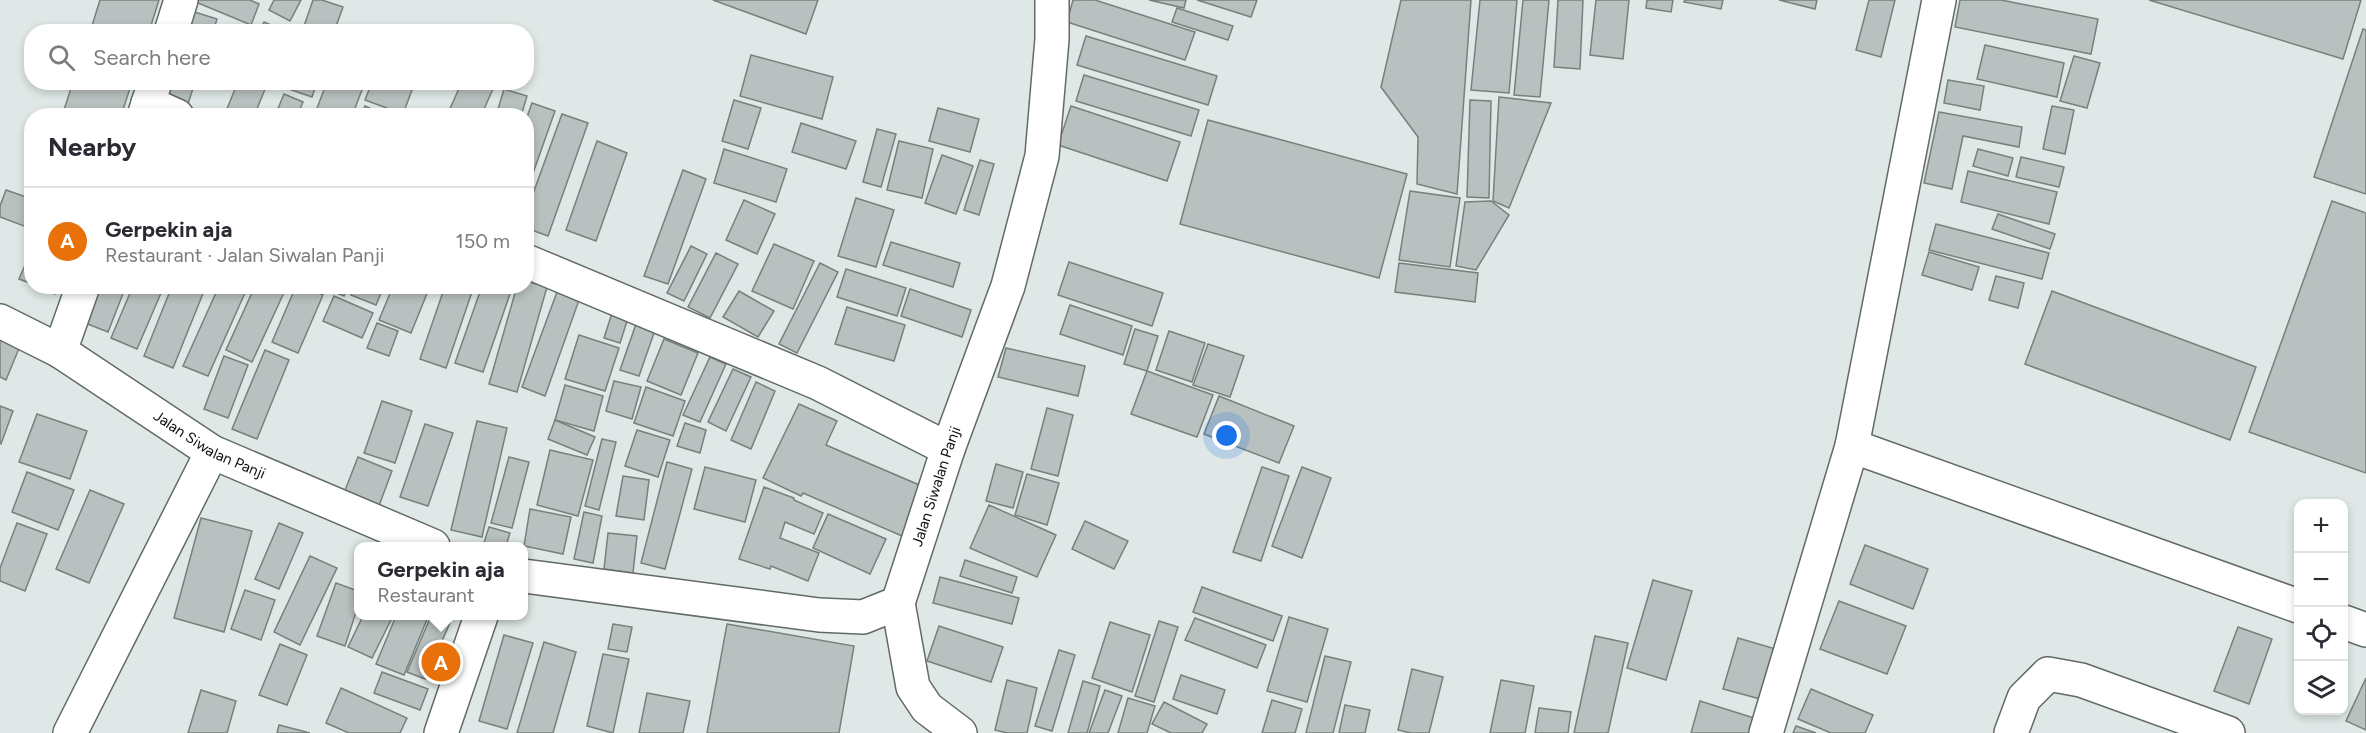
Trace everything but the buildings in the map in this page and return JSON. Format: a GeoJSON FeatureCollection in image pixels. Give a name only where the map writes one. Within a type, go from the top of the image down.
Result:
{"type":"FeatureCollection","features":[{"type":"Feature","properties":{"kind":"street"},"geometry":{"type":"LineString","coordinates":[[174,24],[181,0]]}},
{"type":"Feature","properties":{"kind":"street","name":"Jalan Siwalan Panji"},"geometry":{"type":"LineString","coordinates":[[898,603],[948,449],[1008,286],[1042,156],[1052,39],[1052,0]]}},
{"type":"Feature","properties":{"kind":"street"},"geometry":{"type":"LineString","coordinates":[[1766,733],[1852,446],[1939,0]]}},
{"type":"Feature","properties":{"kind":"street"},"geometry":{"type":"LineString","coordinates":[[534,264],[818,383],[948,449]]}},
{"type":"Feature","properties":{"kind":"street"},"geometry":{"type":"LineString","coordinates":[[60,351],[80,294]]}},
{"type":"Feature","properties":{"kind":"street","name":"Jalan Siwalan Panji"},"geometry":{"type":"LineString","coordinates":[[0,321],[60,351],[212,452],[424,542]]}},
{"type":"Feature","properties":{"kind":"street"},"geometry":{"type":"LineString","coordinates":[[1852,446],[2294,605]]}},
{"type":"Feature","properties":{"kind":"street"},"geometry":{"type":"LineString","coordinates":[[70,733],[212,452]]}},
{"type":"Feature","properties":{"kind":"street"},"geometry":{"type":"LineString","coordinates":[[528,577],[819,615],[863,617],[898,603],[913,687],[927,708],[960,733]]}},
{"type":"Feature","properties":{"kind":"street"},"geometry":{"type":"LineString","coordinates":[[441,733],[479,620]]}},
{"type":"Feature","properties":{"kind":"street"},"geometry":{"type":"LineString","coordinates":[[2348,624],[2366,630]]}},
{"type":"Feature","properties":{"kind":"street"},"geometry":{"type":"LineString","coordinates":[[2011,733],[2024,698],[2048,674],[2081,680],[2228,733]]}},
{"type":"Feature","properties":{"kind":"place","name":"Gerpekin aja"},"geometry":{"type":"Point","coordinates":[441,662]}}]}
